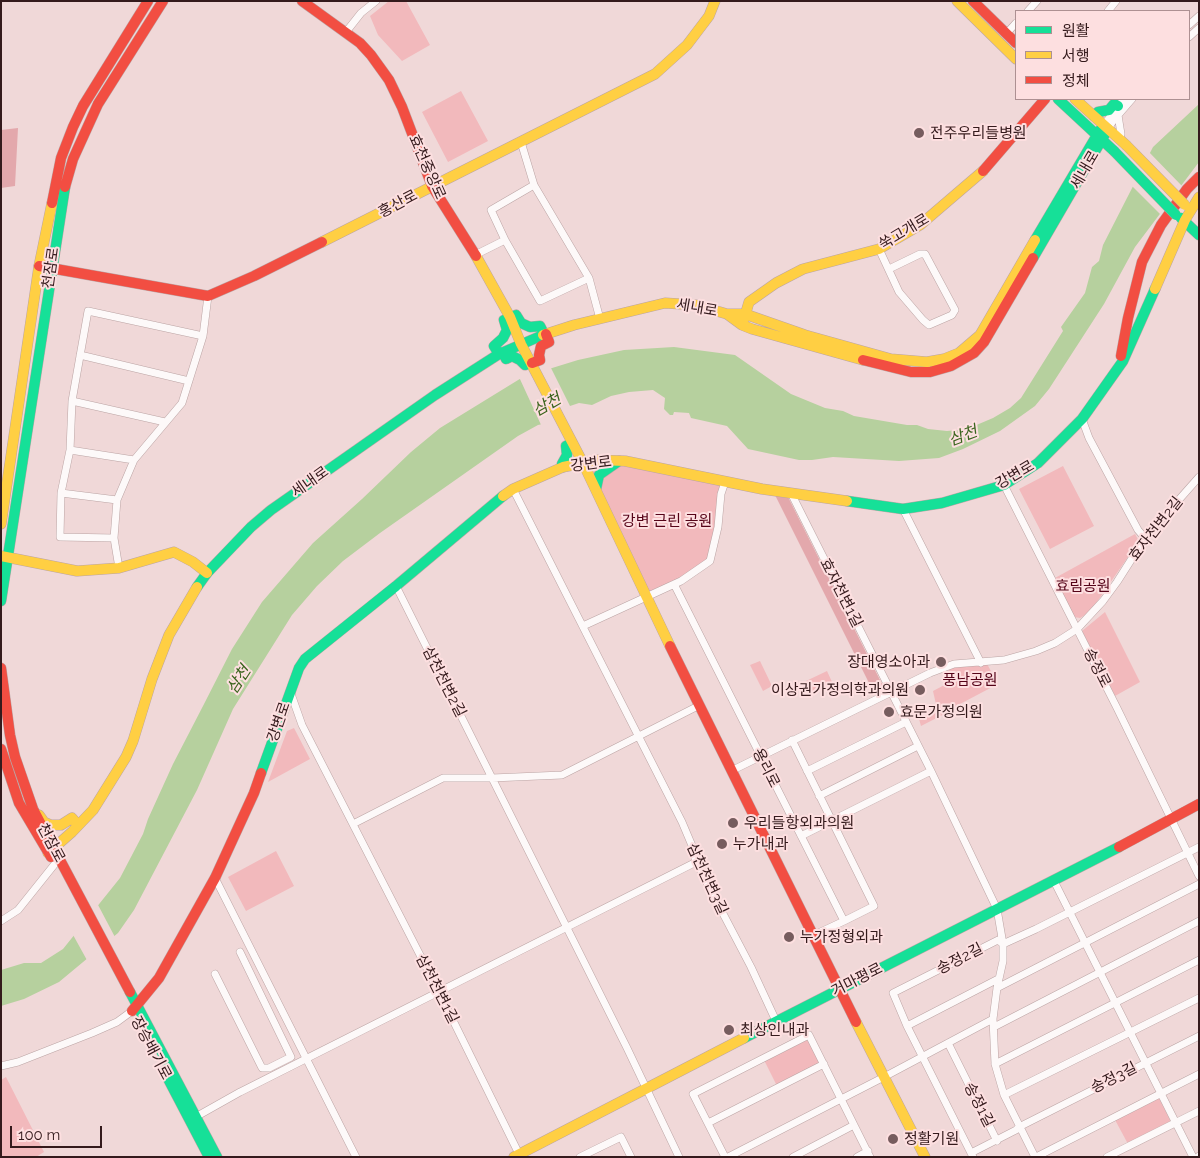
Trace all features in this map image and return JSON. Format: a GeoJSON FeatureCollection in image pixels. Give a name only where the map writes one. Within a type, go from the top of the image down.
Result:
{"type":"FeatureCollection","features":[{"type":"Feature","properties":{"kind":"street","name":"천잠로"},"geometry":{"type":"LineString","coordinates":[[1,524],[39,266],[61,158],[83,106],[148,1]]}},
{"type":"Feature","properties":{"kind":"street","name":"천잠로"},"geometry":{"type":"LineString","coordinates":[[1,601],[4,557],[17,502],[59,214],[73,159],[98,104],[163,1]]}},
{"type":"Feature","properties":{"kind":"street","name":"효천중앙로"},"geometry":{"type":"LineString","coordinates":[[302,1],[360,43],[389,80],[402,107],[432,186],[475,255],[510,317],[521,344],[572,443]]}},
{"type":"Feature","properties":{"kind":"street"},"geometry":{"type":"LineString","coordinates":[[346,32],[361,13],[376,1]]}},
{"type":"Feature","properties":{"kind":"street","name":"홍산로"},"geometry":{"type":"LineString","coordinates":[[208,296],[254,276],[345,231],[654,74],[687,45],[698,32],[716,1]]}},
{"type":"Feature","properties":{"kind":"street"},"geometry":{"type":"LineString","coordinates":[[957,1],[1015,58]]}},
{"type":"Feature","properties":{"kind":"street"},"geometry":{"type":"LineString","coordinates":[[973,1],[1015,43]]}},
{"type":"Feature","properties":{"kind":"street"},"geometry":{"type":"LineString","coordinates":[[1006,34],[1015,24]]}},
{"type":"Feature","properties":{"kind":"street","name":"쑥고개로"},"geometry":{"type":"LineString","coordinates":[[742,325],[749,302],[776,283],[804,269],[879,249],[920,225],[991,164],[1044,100]]}},
{"type":"Feature","properties":{"kind":"street"},"geometry":{"type":"LineString","coordinates":[[1059,100],[1100,137],[1138,176],[1184,212],[1199,218]]}},
{"type":"Feature","properties":{"kind":"street"},"geometry":{"type":"LineString","coordinates":[[1076,100],[1122,141],[1184,212],[1199,234]]}},
{"type":"Feature","properties":{"kind":"street","name":"세내로"},"geometry":{"type":"LineString","coordinates":[[51,850],[93,810],[126,757],[169,635],[186,604],[207,573],[251,527],[271,510],[435,395],[501,353],[545,334],[600,318],[665,303],[696,305],[727,314],[745,314],[891,359],[926,362],[944,359],[970,345],[980,335],[1106,127],[1120,107],[1130,100]]}},
{"type":"Feature","properties":{"kind":"street"},"geometry":{"type":"LineString","coordinates":[[1094,116],[1098,112],[1109,110],[1114,104],[1120,107],[1122,141]]}},
{"type":"Feature","properties":{"kind":"street","name":"세내로"},"geometry":{"type":"LineString","coordinates":[[727,314],[742,325],[904,371],[936,370],[963,360],[974,353],[984,342],[1100,137]]}},
{"type":"Feature","properties":{"kind":"street"},"geometry":{"type":"LineString","coordinates":[[521,142],[534,185],[589,278],[600,318]]}},
{"type":"Feature","properties":{"kind":"street"},"geometry":{"type":"LineString","coordinates":[[1123,362],[1121,356],[1128,318],[1142,262],[1161,225],[1187,189],[1199,177]]}},
{"type":"Feature","properties":{"kind":"street"},"geometry":{"type":"LineString","coordinates":[[534,185],[491,210],[504,240],[540,300],[589,278]]}},
{"type":"Feature","properties":{"kind":"street","name":"강변로"},"geometry":{"type":"LineString","coordinates":[[134,1008],[159,978],[215,878],[254,793],[298,668],[305,659],[396,586],[495,501],[513,489],[563,466],[583,461],[598,460],[619,461],[790,494],[902,509],[942,503],[1004,485],[1038,463],[1082,419],[1123,362],[1184,212],[1199,196]]}},
{"type":"Feature","properties":{"kind":"street"},"geometry":{"type":"LineString","coordinates":[[475,255],[504,240]]}},
{"type":"Feature","properties":{"kind":"street"},"geometry":{"type":"LineString","coordinates":[[879,249],[899,292],[929,325],[952,315],[955,310],[925,254],[920,254],[889,269]]}},
{"type":"Feature","properties":{"kind":"street"},"geometry":{"type":"LineString","coordinates":[[39,266],[51,270],[146,284],[208,296],[204,336],[182,403],[134,460],[117,500],[114,538],[119,568]]}},
{"type":"Feature","properties":{"kind":"street"},"geometry":{"type":"LineString","coordinates":[[114,538],[60,537],[62,493],[70,450],[72,400],[88,311],[204,336]]}},
{"type":"Feature","properties":{"kind":"street"},"geometry":{"type":"LineString","coordinates":[[516,315],[521,323],[530,327],[540,326],[545,334],[549,342],[541,346],[540,360],[530,360],[525,364],[512,356],[506,359],[494,346],[503,338],[507,330],[504,320],[516,315]]}},
{"type":"Feature","properties":{"kind":"street"},"geometry":{"type":"LineString","coordinates":[[80,354],[189,381]]}},
{"type":"Feature","properties":{"kind":"street"},"geometry":{"type":"LineString","coordinates":[[72,400],[165,422]]}},
{"type":"Feature","properties":{"kind":"street"},"geometry":{"type":"LineString","coordinates":[[1082,419],[1138,530],[1145,538]]}},
{"type":"Feature","properties":{"kind":"street"},"geometry":{"type":"LineString","coordinates":[[563,466],[567,455],[566,446],[572,443],[583,461],[698,706],[812,936],[925,1157]]}},
{"type":"Feature","properties":{"kind":"street"},"geometry":{"type":"LineString","coordinates":[[70,450],[134,460]]}},
{"type":"Feature","properties":{"kind":"street"},"geometry":{"type":"LineString","coordinates":[[596,489],[599,475],[619,461]]}},
{"type":"Feature","properties":{"kind":"street","name":"효자천변2길"},"geometry":{"type":"LineString","coordinates":[[1077,629],[1103,601],[1145,538],[1199,477]]}},
{"type":"Feature","properties":{"kind":"street"},"geometry":{"type":"LineString","coordinates":[[583,626],[674,584],[710,561],[718,527],[724,482]]}},
{"type":"Feature","properties":{"kind":"street","name":"송정로"},"geometry":{"type":"LineString","coordinates":[[1004,485],[1199,876]]}},
{"type":"Feature","properties":{"kind":"street","name":"삼천천변3길"},"geometry":{"type":"LineString","coordinates":[[513,489],[686,831],[694,848],[696,862],[751,967],[776,1021]]}},
{"type":"Feature","properties":{"kind":"street"},"geometry":{"type":"LineString","coordinates":[[62,493],[117,500]]}},
{"type":"Feature","properties":{"kind":"street","name":"효자천변1길"},"geometry":{"type":"LineString","coordinates":[[790,494],[931,771],[997,909]]}},
{"type":"Feature","properties":{"kind":"street"},"geometry":{"type":"LineString","coordinates":[[902,509],[981,663]]}},
{"type":"Feature","properties":{"kind":"street"},"geometry":{"type":"LineString","coordinates":[[4,557],[77,571],[119,568],[174,552],[193,562],[207,573]]}},
{"type":"Feature","properties":{"kind":"street","name":"용리로"},"geometry":{"type":"LineString","coordinates":[[674,584],[844,921]]}},
{"type":"Feature","properties":{"kind":"street","name":"삼천천변2길"},"geometry":{"type":"LineString","coordinates":[[396,586],[647,1089],[679,1157]]}},
{"type":"Feature","properties":{"kind":"street"},"geometry":{"type":"LineString","coordinates":[[731,772],[930,673],[954,664],[1004,660],[1036,651],[1055,643],[1077,629]]}},
{"type":"Feature","properties":{"kind":"street","name":"천잠로"},"geometry":{"type":"LineString","coordinates":[[1,668],[14,750],[29,799],[57,866],[134,1008]]}},
{"type":"Feature","properties":{"kind":"street","name":"삼천천변1길"},"geometry":{"type":"LineString","coordinates":[[290,691],[302,725],[439,992],[516,1156]]}},
{"type":"Feature","properties":{"kind":"street"},"geometry":{"type":"LineString","coordinates":[[352,824],[443,778],[562,775],[698,706]]}},
{"type":"Feature","properties":{"kind":"street"},"geometry":{"type":"LineString","coordinates":[[807,771],[906,722]]}},
{"type":"Feature","properties":{"kind":"street"},"geometry":{"type":"LineString","coordinates":[[792,740],[874,906],[812,936]]}},
{"type":"Feature","properties":{"kind":"street"},"geometry":{"type":"LineString","coordinates":[[820,796],[918,746]]}},
{"type":"Feature","properties":{"kind":"street","name":"천잠로"},"geometry":{"type":"LineString","coordinates":[[1,749],[19,803],[38,838],[51,850]]}},
{"type":"Feature","properties":{"kind":"street"},"geometry":{"type":"LineString","coordinates":[[801,836],[931,771]]}},
{"type":"Feature","properties":{"kind":"street","name":"거마평로"},"geometry":{"type":"LineString","coordinates":[[516,1156],[776,1021],[1054,881],[1199,804]]}},
{"type":"Feature","properties":{"kind":"street"},"geometry":{"type":"LineString","coordinates":[[36,815],[39,814],[44,822],[51,825],[68,822],[72,818],[78,825]]}},
{"type":"Feature","properties":{"kind":"street"},"geometry":{"type":"LineString","coordinates":[[1070,912],[1199,847]]}},
{"type":"Feature","properties":{"kind":"street"},"geometry":{"type":"LineString","coordinates":[[192,1118],[696,862]]}},
{"type":"Feature","properties":{"kind":"street"},"geometry":{"type":"LineString","coordinates":[[1,921],[18,910],[57,866]]}},
{"type":"Feature","properties":{"kind":"street"},"geometry":{"type":"LineString","coordinates":[[215,878],[356,1157]]}},
{"type":"Feature","properties":{"kind":"street","name":"송정3길"},"geometry":{"type":"LineString","coordinates":[[1054,881],[1162,1093],[1192,1157]]}},
{"type":"Feature","properties":{"kind":"street"},"geometry":{"type":"LineString","coordinates":[[997,988],[1199,884]]}},
{"type":"Feature","properties":{"kind":"street","name":"송정2길"},"geometry":{"type":"LineString","coordinates":[[997,909],[1004,944],[993,1023],[995,1064],[1004,1095],[1035,1157],[1162,1093]]}},
{"type":"Feature","properties":{"kind":"street","name":"송정2길"},"geometry":{"type":"LineString","coordinates":[[1004,944],[1070,912]]}},
{"type":"Feature","properties":{"kind":"street"},"geometry":{"type":"LineString","coordinates":[[857,1157],[869,1154],[841,1099],[824,1064],[809,1035],[693,1094],[727,1157],[841,1099],[884,1077],[956,1039],[1046,1000],[1199,921]]}},
{"type":"Feature","properties":{"kind":"street","name":"송정2길"},"geometry":{"type":"LineString","coordinates":[[917,981],[998,940],[1004,944]]}},
{"type":"Feature","properties":{"kind":"street"},"geometry":{"type":"LineString","coordinates":[[215,974],[262,1068],[269,1068],[291,1057],[240,952]]}},
{"type":"Feature","properties":{"kind":"street"},"geometry":{"type":"LineString","coordinates":[[995,1064],[1199,960]]}},
{"type":"Feature","properties":{"kind":"street"},"geometry":{"type":"LineString","coordinates":[[907,1026],[998,979]]}},
{"type":"Feature","properties":{"kind":"street","name":"송정1길"},"geometry":{"type":"LineString","coordinates":[[917,981],[892,993],[972,1155],[997,1140],[948,1043]]}},
{"type":"Feature","properties":{"kind":"street"},"geometry":{"type":"LineString","coordinates":[[1004,1095],[1199,998]]}},
{"type":"Feature","properties":{"kind":"street","name":"장승배기로"},"geometry":{"type":"LineString","coordinates":[[1,1066],[92,1033],[117,1022],[134,1008],[192,1118],[209,1157]]}},
{"type":"Feature","properties":{"kind":"street"},"geometry":{"type":"LineString","coordinates":[[1146,1062],[1199,1036]]}},
{"type":"Feature","properties":{"kind":"street","name":"송정3길"},"geometry":{"type":"LineString","coordinates":[[1019,1127],[1146,1062]]}},
{"type":"Feature","properties":{"kind":"street"},"geometry":{"type":"LineString","coordinates":[[708,1123],[824,1064]]}},
{"type":"Feature","properties":{"kind":"street"},"geometry":{"type":"LineString","coordinates":[[1162,1093],[1199,1074]]}},
{"type":"Feature","properties":{"kind":"street"},"geometry":{"type":"LineString","coordinates":[[1110,1155],[1199,1111]]}},
{"type":"Feature","properties":{"kind":"street","name":"장승배기로"},"geometry":{"type":"LineString","coordinates":[[192,1118],[217,1157]]}},
{"type":"Feature","properties":{"kind":"street"},"geometry":{"type":"LineString","coordinates":[[794,1156],[854,1125]]}},
{"type":"Feature","properties":{"kind":"street"},"geometry":{"type":"LineString","coordinates":[[997,1140],[1019,1127]]}},
{"type":"Feature","properties":{"kind":"street"},"geometry":{"type":"LineString","coordinates":[[580,1157],[621,1137],[631,1157]]}},
{"type":"Feature","properties":{"kind":"green space"},"geometry":{"type":"Polygon","coordinates":[[[389,1],[406,1],[430,45],[402,61],[378,35],[370,16],[389,1]]]}},
{"type":"Feature","properties":{"kind":"green space"},"geometry":{"type":"Polygon","coordinates":[[[461,91],[488,141],[448,162],[422,112],[461,91]]]}},
{"type":"Feature","properties":{"kind":"green space","name":"강변 근린 공원"},"geometry":{"type":"Polygon","coordinates":[[[598,460],[725,482],[710,561],[647,597],[583,463],[598,460]]]}},
{"type":"Feature","properties":{"kind":"green space"},"geometry":{"type":"Polygon","coordinates":[[[1063,466],[1094,526],[1050,549],[1019,489],[1063,466]]]}},
{"type":"Feature","properties":{"kind":"green space","name":"효림공원"},"geometry":{"type":"Polygon","coordinates":[[[1135,534],[1139,541],[1090,612],[1080,618],[1074,617],[1055,578],[1135,534]]]}},
{"type":"Feature","properties":{"kind":"green space"},"geometry":{"type":"Polygon","coordinates":[[[1105,612],[1140,682],[1115,696],[1082,631],[1105,612]]]}},
{"type":"Feature","properties":{"kind":"green space"},"geometry":{"type":"Polygon","coordinates":[[[760,661],[772,686],[763,691],[750,665],[760,661]]]}},
{"type":"Feature","properties":{"kind":"green space","name":"풍남공원"},"geometry":{"type":"Polygon","coordinates":[[[986,662],[998,684],[921,726],[919,719],[937,709],[933,691],[954,680],[947,667],[986,662]]]}},
{"type":"Feature","properties":{"kind":"green space"},"geometry":{"type":"Polygon","coordinates":[[[827,671],[832,682],[811,692],[806,681],[827,671]]]}},
{"type":"Feature","properties":{"kind":"green space"},"geometry":{"type":"Polygon","coordinates":[[[294,728],[310,759],[268,782],[287,731],[294,728]]]}},
{"type":"Feature","properties":{"kind":"green space"},"geometry":{"type":"Polygon","coordinates":[[[276,851],[294,886],[246,911],[228,877],[276,851]]]}},
{"type":"Feature","properties":{"kind":"green space"},"geometry":{"type":"Polygon","coordinates":[[[805,1040],[810,1041],[820,1061],[819,1065],[777,1086],[764,1060],[805,1040]]]}},
{"type":"Feature","properties":{"kind":"green space"},"geometry":{"type":"Polygon","coordinates":[[[6,1077],[44,1152],[36,1157],[1,1157],[1,1080],[6,1077]]]}},
{"type":"Feature","properties":{"kind":"green space"},"geometry":{"type":"Polygon","coordinates":[[[1158,1096],[1171,1122],[1128,1144],[1114,1118],[1158,1096]]]}},
{"type":"Feature","properties":{"kind":"shaded area"},"geometry":{"type":"Polygon","coordinates":[[[18,128],[15,186],[1,188],[1,130],[18,128]]]}},
{"type":"Feature","properties":{"kind":"shaded area"},"geometry":{"type":"Polygon","coordinates":[[[775,495],[788,497],[883,686],[873,691],[775,495]]]}},
{"type":"Feature","properties":{"kind":"water","name":"삼천"},"geometry":{"type":"Polygon","coordinates":[[[1199,104],[1199,162],[1135,247],[1104,304],[1049,389],[1035,406],[1000,431],[939,458],[899,461],[833,457],[799,460],[748,449],[727,426],[691,418],[689,413],[674,412],[673,415],[670,415],[664,409],[665,398],[653,390],[629,392],[611,396],[592,405],[579,403],[570,406],[561,420],[538,425],[518,436],[380,533],[343,561],[317,586],[292,615],[233,709],[197,790],[134,910],[118,933],[59,982],[24,999],[1,1006],[1,970],[24,963],[41,963],[63,949],[120,878],[143,834],[173,764],[232,649],[262,602],[313,543],[411,452],[440,428],[523,377],[578,360],[624,350],[674,347],[735,355],[791,394],[825,408],[843,411],[854,416],[947,431],[967,429],[993,418],[1010,408],[1021,398],[1063,331],[1061,327],[1085,293],[1092,267],[1099,261],[1103,245],[1153,147],[1199,104]]]}},
{"type":"Feature","properties":{"kind":"pier"},"geometry":{"type":"Polygon","coordinates":[[[1148,151],[1182,186],[1161,215],[1131,185],[1148,151]]]}},
{"type":"Feature","properties":{"kind":"pier"},"geometry":{"type":"Polygon","coordinates":[[[550,366],[571,408],[562,422],[542,427],[519,377],[550,366]]]}},
{"type":"Feature","properties":{"kind":"pier"},"geometry":{"type":"Polygon","coordinates":[[[97,903],[116,939],[88,962],[72,933],[97,903]]]}},
{"type":"Feature","properties":{"kind":"traffic: fast"},"geometry":{"type":"LineString","coordinates":[[1059,100],[1114,151]]}},
{"type":"Feature","properties":{"kind":"traffic: fast"},"geometry":{"type":"LineString","coordinates":[[1094,116],[1098,112],[1109,110],[1114,104],[1118,106]]}},
{"type":"Feature","properties":{"kind":"traffic: fast"},"geometry":{"type":"LineString","coordinates":[[1033,258],[1108,129]]}},
{"type":"Feature","properties":{"kind":"traffic: fast"},"geometry":{"type":"LineString","coordinates":[[1035,240],[1100,130]]}},
{"type":"Feature","properties":{"kind":"traffic: fast"},"geometry":{"type":"LineString","coordinates":[[1114,151],[1176,215]]}},
{"type":"Feature","properties":{"kind":"traffic: fast"},"geometry":{"type":"LineString","coordinates":[[1,601],[65,187]]}},
{"type":"Feature","properties":{"kind":"traffic: fast"},"geometry":{"type":"LineString","coordinates":[[1181,218],[1199,235]]}},
{"type":"Feature","properties":{"kind":"traffic: fast"},"geometry":{"type":"LineString","coordinates":[[847,501],[903,509],[942,503],[1004,485],[1038,463],[1082,419],[1123,361],[1155,289]]}},
{"type":"Feature","properties":{"kind":"traffic: fast"},"geometry":{"type":"LineString","coordinates":[[499,354],[494,346],[503,338],[507,330],[504,320],[516,315],[521,323],[530,327],[540,326],[544,334]]}},
{"type":"Feature","properties":{"kind":"traffic: fast"},"geometry":{"type":"LineString","coordinates":[[197,587],[207,573],[251,527],[271,510],[435,395],[499,354],[543,335]]}},
{"type":"Feature","properties":{"kind":"traffic: fast"},"geometry":{"type":"LineString","coordinates":[[503,352],[506,359],[512,356],[525,365],[531,362]]}},
{"type":"Feature","properties":{"kind":"traffic: fast"},"geometry":{"type":"LineString","coordinates":[[563,467],[562,464],[567,455],[566,446],[572,443]]}},
{"type":"Feature","properties":{"kind":"traffic: fast"},"geometry":{"type":"LineString","coordinates":[[596,489],[599,475],[619,461]]}},
{"type":"Feature","properties":{"kind":"traffic: fast"},"geometry":{"type":"LineString","coordinates":[[261,773],[299,668],[305,659],[503,496]]}},
{"type":"Feature","properties":{"kind":"traffic: fast"},"geometry":{"type":"LineString","coordinates":[[744,1038],[1119,847]]}},
{"type":"Feature","properties":{"kind":"traffic: fast"},"geometry":{"type":"LineString","coordinates":[[130,992],[217,1157]]}},
{"type":"Feature","properties":{"kind":"traffic: fast"},"geometry":{"type":"LineString","coordinates":[[164,1071],[209,1157]]}},
{"type":"Feature","properties":{"kind":"traffic: slow"},"geometry":{"type":"LineString","coordinates":[[322,242],[655,74],[687,45],[709,16],[715,1]]}},
{"type":"Feature","properties":{"kind":"traffic: slow"},"geometry":{"type":"LineString","coordinates":[[957,1],[1015,58]]}},
{"type":"Feature","properties":{"kind":"traffic: slow"},"geometry":{"type":"LineString","coordinates":[[1076,100],[1126,145]]}},
{"type":"Feature","properties":{"kind":"traffic: slow"},"geometry":{"type":"LineString","coordinates":[[1126,145],[1185,205]]}},
{"type":"Feature","properties":{"kind":"traffic: slow"},"geometry":{"type":"LineString","coordinates":[[744,319],[749,302],[776,283],[803,269],[879,249],[920,225],[983,171]]}},
{"type":"Feature","properties":{"kind":"traffic: slow"},"geometry":{"type":"LineString","coordinates":[[1155,289],[1185,220],[1199,197]]}},
{"type":"Feature","properties":{"kind":"traffic: slow"},"geometry":{"type":"LineString","coordinates":[[1,524],[39,266],[52,203]]}},
{"type":"Feature","properties":{"kind":"traffic: slow"},"geometry":{"type":"LineString","coordinates":[[727,314],[745,314],[805,335],[891,359],[927,362],[944,359],[959,353],[980,335],[1035,240]]}},
{"type":"Feature","properties":{"kind":"traffic: slow"},"geometry":{"type":"LineString","coordinates":[[476,256],[510,317],[521,344],[583,463],[670,646]]}},
{"type":"Feature","properties":{"kind":"traffic: slow"},"geometry":{"type":"LineString","coordinates":[[543,335],[574,325],[665,303],[696,305],[727,314],[742,325],[752,329],[863,360]]}},
{"type":"Feature","properties":{"kind":"traffic: slow"},"geometry":{"type":"LineString","coordinates":[[503,496],[513,489],[563,467],[598,460],[625,461],[762,489],[847,501]]}},
{"type":"Feature","properties":{"kind":"traffic: slow"},"geometry":{"type":"LineString","coordinates":[[1,556],[77,571],[119,568],[174,552],[193,562],[207,573]]}},
{"type":"Feature","properties":{"kind":"traffic: slow"},"geometry":{"type":"LineString","coordinates":[[48,853],[93,810],[126,757],[169,635],[197,587]]}},
{"type":"Feature","properties":{"kind":"traffic: slow"},"geometry":{"type":"LineString","coordinates":[[39,815],[44,822],[51,825],[61,825],[72,818],[78,825]]}},
{"type":"Feature","properties":{"kind":"traffic: slow"},"geometry":{"type":"LineString","coordinates":[[856,1022],[925,1157]]}},
{"type":"Feature","properties":{"kind":"traffic: slow"},"geometry":{"type":"LineString","coordinates":[[514,1157],[744,1038]]}},
{"type":"Feature","properties":{"kind":"traffic: jam"},"geometry":{"type":"LineString","coordinates":[[52,203],[61,158],[73,127],[83,106],[148,1]]}},
{"type":"Feature","properties":{"kind":"traffic: jam"},"geometry":{"type":"LineString","coordinates":[[65,187],[73,159],[98,104],[163,1]]}},
{"type":"Feature","properties":{"kind":"traffic: jam"},"geometry":{"type":"LineString","coordinates":[[302,1],[360,43],[389,80],[402,107],[432,186],[476,256]]}},
{"type":"Feature","properties":{"kind":"traffic: jam"},"geometry":{"type":"LineString","coordinates":[[973,1],[1015,42]]}},
{"type":"Feature","properties":{"kind":"traffic: jam"},"geometry":{"type":"LineString","coordinates":[[983,171],[1044,100]]}},
{"type":"Feature","properties":{"kind":"traffic: jam"},"geometry":{"type":"LineString","coordinates":[[1121,356],[1142,262],[1161,225],[1187,189],[1199,177]]}},
{"type":"Feature","properties":{"kind":"traffic: jam"},"geometry":{"type":"LineString","coordinates":[[39,266],[208,296],[254,276],[322,242]]}},
{"type":"Feature","properties":{"kind":"traffic: jam"},"geometry":{"type":"LineString","coordinates":[[863,360],[911,372],[930,372],[951,366],[974,353],[984,342],[1033,258]]}},
{"type":"Feature","properties":{"kind":"traffic: jam"},"geometry":{"type":"LineString","coordinates":[[532,363],[540,360],[541,346],[549,342],[546,334]]}},
{"type":"Feature","properties":{"kind":"traffic: jam"},"geometry":{"type":"LineString","coordinates":[[670,646],[856,1022]]}},
{"type":"Feature","properties":{"kind":"traffic: jam"},"geometry":{"type":"LineString","coordinates":[[1,668],[10,735],[15,757],[33,809],[130,992]]}},
{"type":"Feature","properties":{"kind":"traffic: jam"},"geometry":{"type":"LineString","coordinates":[[1,749],[19,803],[51,857]]}},
{"type":"Feature","properties":{"kind":"traffic: jam"},"geometry":{"type":"LineString","coordinates":[[132,1011],[159,978],[215,878],[254,793],[261,773]]}},
{"type":"Feature","properties":{"kind":"traffic: jam"},"geometry":{"type":"LineString","coordinates":[[1119,847],[1199,804]]}},
{"type":"Feature","properties":{"kind":"place","name":"전주우리들병원"},"geometry":{"type":"Point","coordinates":[919,133]}},
{"type":"Feature","properties":{"kind":"place","name":"장대영소아과"},"geometry":{"type":"Point","coordinates":[941,662]}},
{"type":"Feature","properties":{"kind":"place","name":"이상권가정의학과의원"},"geometry":{"type":"Point","coordinates":[920,690]}},
{"type":"Feature","properties":{"kind":"place","name":"효문가정의원"},"geometry":{"type":"Point","coordinates":[889,712]}},
{"type":"Feature","properties":{"kind":"place","name":"우리들항외과의원"},"geometry":{"type":"Point","coordinates":[733,823]}},
{"type":"Feature","properties":{"kind":"place","name":"누가내과"},"geometry":{"type":"Point","coordinates":[722,844]}},
{"type":"Feature","properties":{"kind":"place","name":"누가정형외과"},"geometry":{"type":"Point","coordinates":[789,937]}},
{"type":"Feature","properties":{"kind":"place","name":"최상인내과"},"geometry":{"type":"Point","coordinates":[729,1030]}},
{"type":"Feature","properties":{"kind":"place","name":"정활기원"},"geometry":{"type":"Point","coordinates":[893,1139]}}]}
